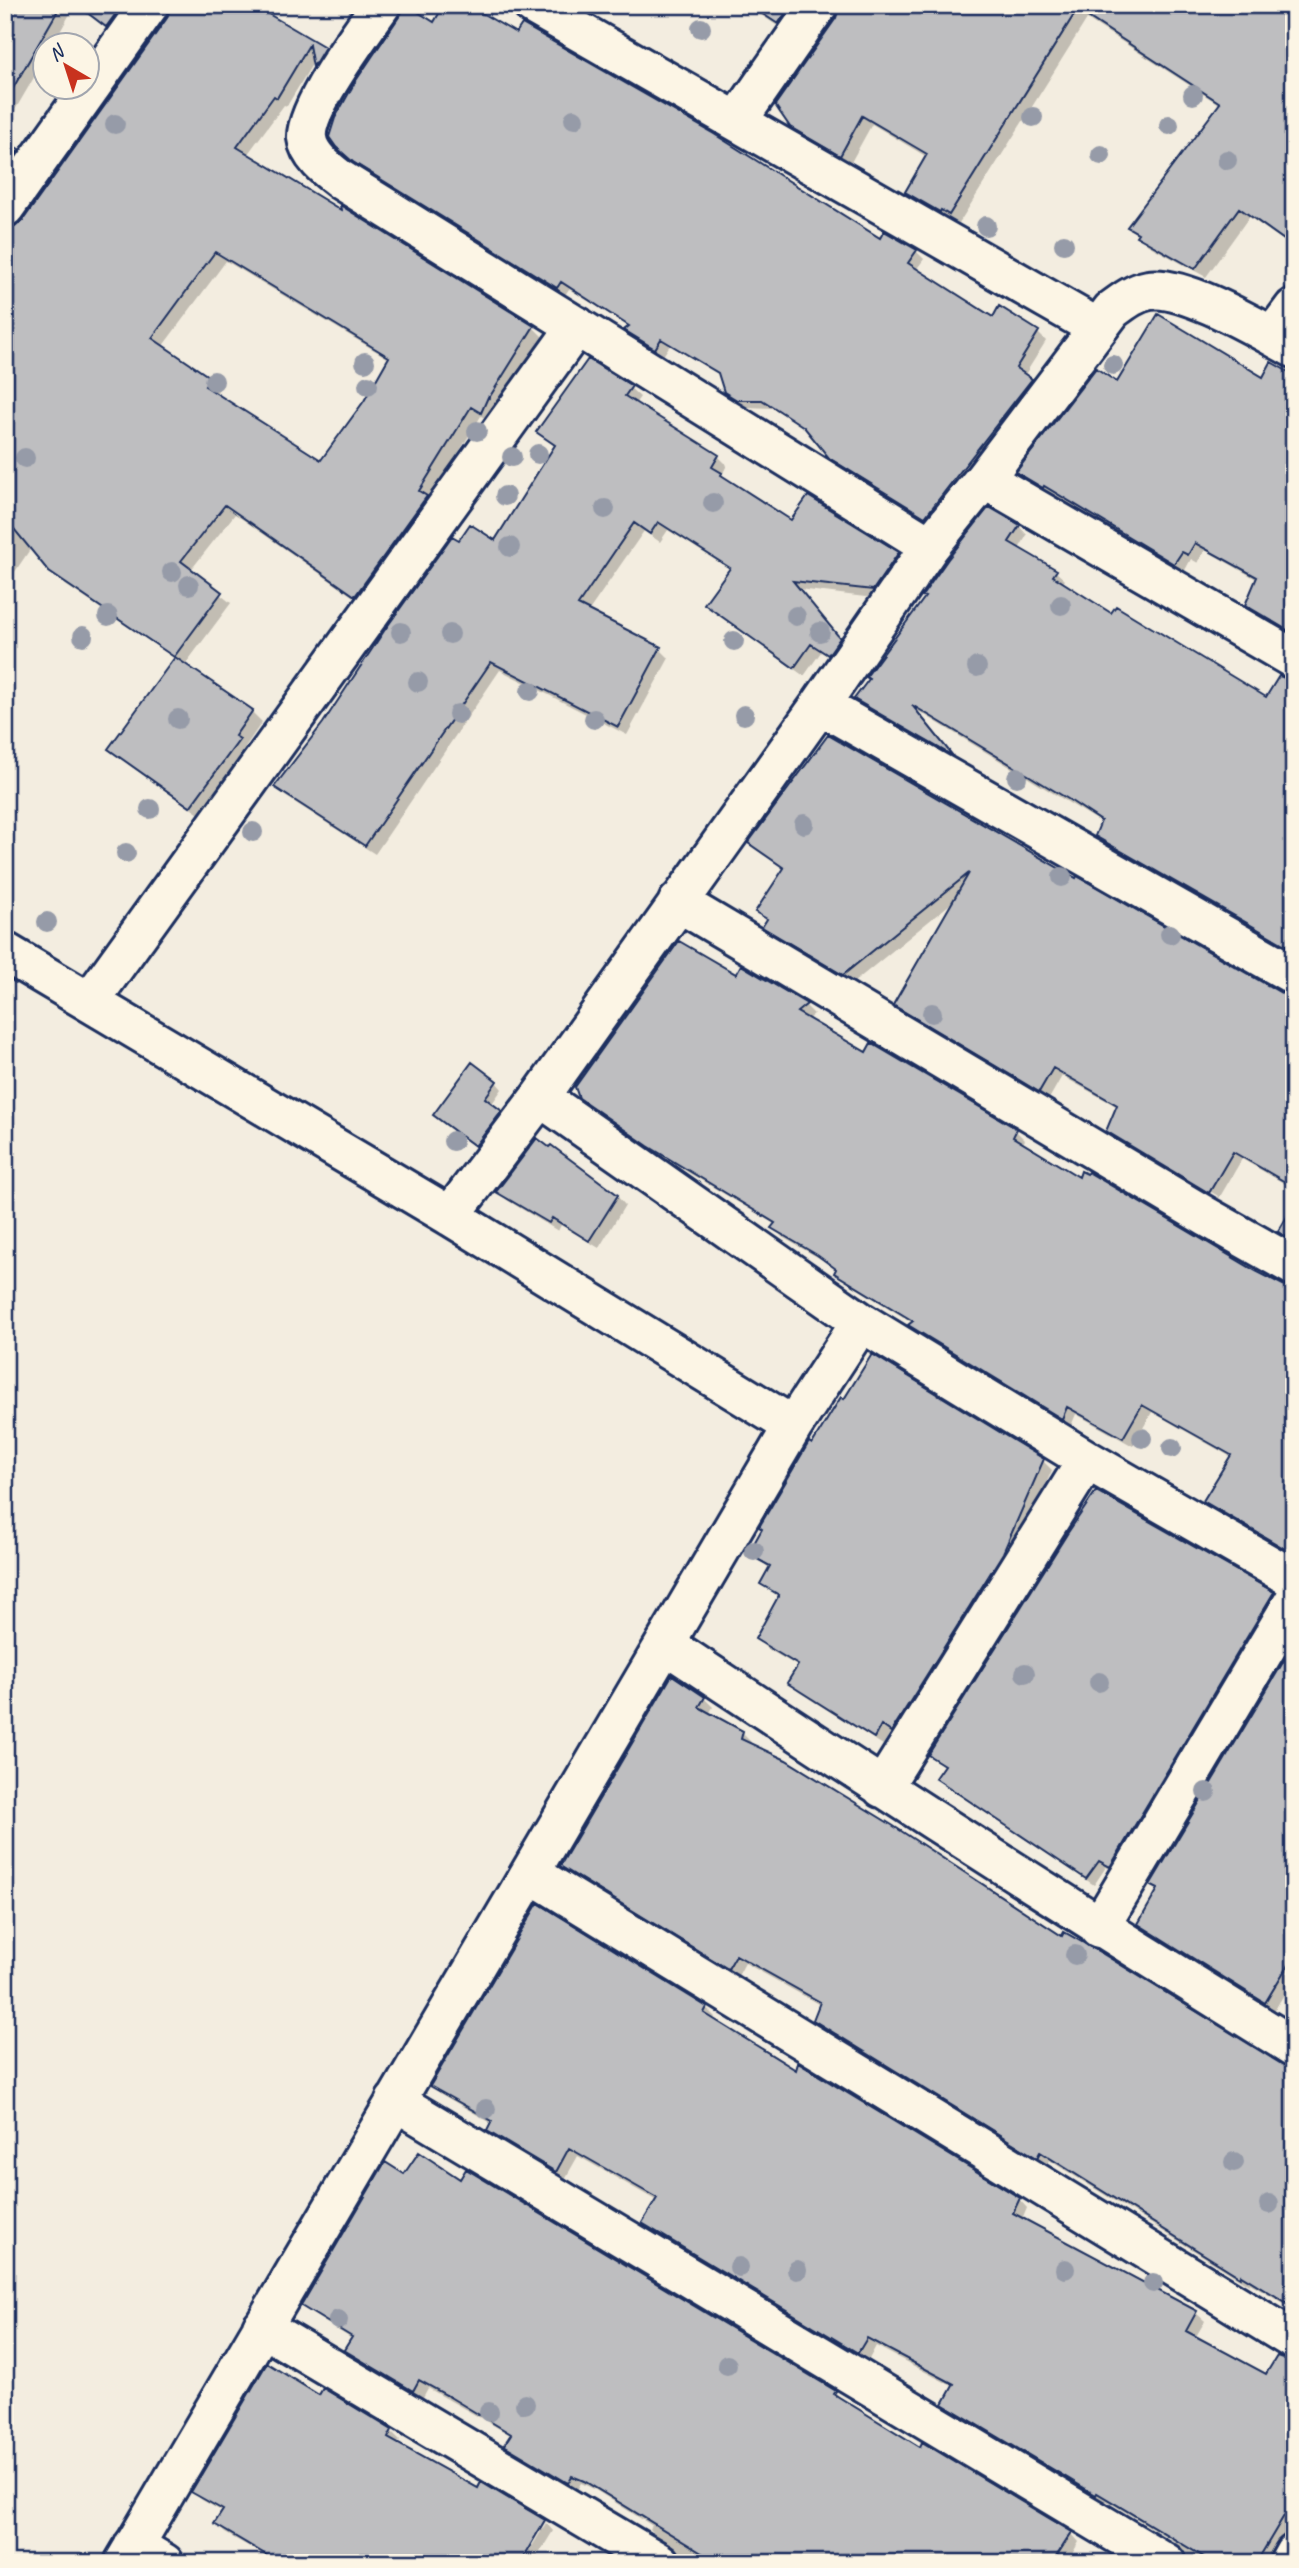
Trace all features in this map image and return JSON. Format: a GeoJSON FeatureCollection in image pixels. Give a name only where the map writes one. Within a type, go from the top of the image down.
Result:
{"type":"FeatureCollection","features":[{"type":"Feature","properties":{"kind":"street"},"geometry":{"type":"LineString","coordinates":[[5,207],[149,5]]}},
{"type":"Feature","properties":{"kind":"street"},"geometry":{"type":"LineString","coordinates":[[381,5],[353,45],[310,120],[307,138],[322,165],[341,180],[930,545]]}},
{"type":"Feature","properties":{"kind":"street"},"geometry":{"type":"LineString","coordinates":[[738,120],[818,5]]}},
{"type":"Feature","properties":{"kind":"street"},"geometry":{"type":"LineString","coordinates":[[544,8],[1098,328]]}},
{"type":"Feature","properties":{"kind":"street"},"geometry":{"type":"LineString","coordinates":[[450,1216],[540,1097],[820,705],[930,545],[984,479],[1112,310],[1130,296],[1152,289],[1191,296],[1287,331]]}},
{"type":"Feature","properties":{"kind":"street"},"geometry":{"type":"LineString","coordinates":[[90,1001],[577,326]]}},
{"type":"Feature","properties":{"kind":"street"},"geometry":{"type":"LineString","coordinates":[[984,479],[1294,659]]}},
{"type":"Feature","properties":{"kind":"street"},"geometry":{"type":"LineString","coordinates":[[820,705],[1294,975]]}},
{"type":"Feature","properties":{"kind":"street"},"geometry":{"type":"LineString","coordinates":[[678,902],[1294,1266]]}},
{"type":"Feature","properties":{"kind":"street"},"geometry":{"type":"LineString","coordinates":[[5,951],[450,1216],[793,1426]]}},
{"type":"Feature","properties":{"kind":"street"},"geometry":{"type":"LineString","coordinates":[[540,1097],[861,1322],[1087,1460],[1294,1579]]}},
{"type":"Feature","properties":{"kind":"street"},"geometry":{"type":"LineString","coordinates":[[140,2557],[262,2327],[793,1426],[861,1322]]}},
{"type":"Feature","properties":{"kind":"street"},"geometry":{"type":"LineString","coordinates":[[882,1788],[1087,1460]]}},
{"type":"Feature","properties":{"kind":"street"},"geometry":{"type":"LineString","coordinates":[[1099,1927],[1294,1601]]}},
{"type":"Feature","properties":{"kind":"street"},"geometry":{"type":"LineString","coordinates":[[665,1644],[882,1788],[1099,1927],[1294,2047]]}},
{"type":"Feature","properties":{"kind":"street"},"geometry":{"type":"LineString","coordinates":[[530,1872],[1294,2340]]}},
{"type":"Feature","properties":{"kind":"street"},"geometry":{"type":"LineString","coordinates":[[395,2101],[1166,2563]]}},
{"type":"Feature","properties":{"kind":"street"},"geometry":{"type":"LineString","coordinates":[[262,2327],[660,2563]]}},
{"type":"Feature","properties":{"kind":"street"},"geometry":{"type":"LineString","coordinates":[[1289,2563],[1294,2554]]}},
{"type":"Feature","properties":{"kind":"building"},"geometry":{"type":"Polygon","coordinates":[[[5,5],[61,5],[45,32],[32,32],[32,55],[5,102],[5,5]]]}},
{"type":"Feature","properties":{"kind":"building"},"geometry":{"type":"Polygon","coordinates":[[[77,5],[122,5],[106,27],[77,5]]]}},
{"type":"Feature","properties":{"kind":"building"},"geometry":{"type":"Polygon","coordinates":[[[171,5],[253,5],[325,47],[313,67],[309,45],[277,98],[274,96],[237,147],[341,210],[340,205],[534,326],[488,397],[481,413],[471,407],[419,491],[427,496],[355,596],[225,505],[181,561],[222,592],[174,657],[49,572],[5,518],[5,228],[15,227],[23,220],[167,18],[171,5]],[[215,252],[152,338],[211,378],[205,386],[321,460],[364,401],[389,357],[215,252]]]}},
{"type":"Feature","properties":{"kind":"building"},"geometry":{"type":"Polygon","coordinates":[[[407,5],[434,22],[444,5],[468,5],[516,33],[522,24],[714,134],[880,238],[884,231],[917,250],[908,263],[993,317],[999,306],[1039,331],[1016,368],[1032,379],[925,517],[829,458],[804,427],[778,410],[762,400],[737,400],[724,392],[718,373],[661,339],[655,349],[624,330],[629,326],[561,282],[557,288],[353,162],[336,147],[329,137],[335,118],[355,82],[407,5]]]}},
{"type":"Feature","properties":{"kind":"building"},"geometry":{"type":"Polygon","coordinates":[[[749,5],[791,5],[778,24],[749,5]]]}},
{"type":"Feature","properties":{"kind":"building"},"geometry":{"type":"Polygon","coordinates":[[[840,5],[1294,5],[1294,247],[1239,208],[1195,269],[1136,236],[1138,233],[1127,227],[1220,103],[1077,10],[949,215],[941,210],[940,212],[905,192],[927,154],[862,116],[840,156],[790,127],[775,105],[836,18],[840,5]]]}},
{"type":"Feature","properties":{"kind":"building"},"geometry":{"type":"Polygon","coordinates":[[[5,141],[19,149],[5,169],[5,141]]]}},
{"type":"Feature","properties":{"kind":"building"},"geometry":{"type":"Polygon","coordinates":[[[1158,314],[1263,377],[1271,362],[1294,375],[1294,634],[1245,605],[1257,577],[1195,543],[1188,555],[1182,552],[1174,564],[1016,472],[1096,368],[1117,382],[1158,314]]]}},
{"type":"Feature","properties":{"kind":"building"},"geometry":{"type":"Polygon","coordinates":[[[588,359],[632,386],[625,396],[719,455],[712,467],[722,473],[721,475],[791,520],[808,496],[899,552],[873,590],[793,581],[840,638],[828,655],[811,644],[794,668],[704,604],[730,568],[658,522],[650,534],[634,523],[578,605],[661,647],[618,727],[491,662],[365,846],[274,787],[323,723],[452,536],[459,540],[470,524],[495,540],[555,445],[536,432],[588,359]]]}},
{"type":"Feature","properties":{"kind":"building"},"geometry":{"type":"Polygon","coordinates":[[[989,507],[1020,525],[1009,542],[1057,570],[1053,576],[1111,613],[1116,606],[1266,697],[1279,676],[1294,681],[1294,950],[1095,836],[1101,821],[912,705],[953,756],[854,699],[869,679],[866,677],[925,597],[922,596],[948,559],[989,507]]]}},
{"type":"Feature","properties":{"kind":"building"},"geometry":{"type":"Polygon","coordinates":[[[175,657],[253,710],[235,736],[240,739],[190,807],[108,749],[175,657]]]}},
{"type":"Feature","properties":{"kind":"building"},"geometry":{"type":"Polygon","coordinates":[[[828,735],[1076,878],[1077,876],[1283,994],[1294,997],[1294,1187],[1233,1152],[1209,1193],[1106,1131],[1117,1105],[1053,1068],[1039,1092],[893,1005],[969,873],[843,975],[762,927],[767,919],[755,912],[784,868],[748,843],[828,735]]]}},
{"type":"Feature","properties":{"kind":"building"},"geometry":{"type":"Polygon","coordinates":[[[679,941],[736,974],[741,965],[807,1004],[797,1012],[866,1052],[871,1043],[1017,1129],[1013,1137],[1079,1177],[1081,1171],[1087,1174],[1088,1172],[1256,1271],[1294,1288],[1294,1554],[1203,1501],[1231,1455],[1142,1405],[1123,1438],[1067,1407],[1062,1419],[908,1325],[913,1321],[834,1273],[836,1269],[817,1255],[771,1228],[775,1223],[648,1146],[579,1098],[575,1087],[679,941]]]}},
{"type":"Feature","properties":{"kind":"building"},"geometry":{"type":"Polygon","coordinates":[[[472,1062],[497,1081],[485,1098],[502,1111],[475,1146],[433,1115],[472,1062]]]}},
{"type":"Feature","properties":{"kind":"building"},"geometry":{"type":"Polygon","coordinates":[[[537,1138],[549,1147],[551,1145],[618,1195],[589,1241],[552,1218],[549,1223],[496,1192],[537,1138]]]}},
{"type":"Feature","properties":{"kind":"building"},"geometry":{"type":"Polygon","coordinates":[[[1294,1205],[1294,1241],[1278,1232],[1294,1205]]]}},
{"type":"Feature","properties":{"kind":"building"},"geometry":{"type":"Polygon","coordinates":[[[872,1354],[1044,1459],[1003,1553],[891,1732],[881,1725],[874,1738],[787,1683],[798,1665],[755,1639],[779,1595],[760,1584],[770,1566],[748,1554],[762,1529],[759,1527],[809,1442],[812,1444],[872,1354]]]}},
{"type":"Feature","properties":{"kind":"building"},"geometry":{"type":"Polygon","coordinates":[[[1096,1491],[1274,1592],[1110,1867],[1099,1861],[1086,1879],[935,1778],[944,1765],[928,1755],[1096,1491]]]}},
{"type":"Feature","properties":{"kind":"building"},"geometry":{"type":"Polygon","coordinates":[[[1294,1644],[1294,1955],[1265,2003],[1138,1924],[1158,1889],[1150,1885],[1294,1644]]]}},
{"type":"Feature","properties":{"kind":"building"},"geometry":{"type":"Polygon","coordinates":[[[672,1675],[705,1697],[699,1707],[743,1731],[741,1739],[786,1760],[892,1825],[1062,1936],[1064,1932],[1103,1954],[1294,2071],[1294,2307],[1241,2275],[1240,2277],[1040,2152],[1037,2158],[813,2020],[820,2002],[736,1955],[728,1969],[560,1866],[672,1675]]]}},
{"type":"Feature","properties":{"kind":"building"},"geometry":{"type":"Polygon","coordinates":[[[538,1903],[707,2007],[704,2013],[796,2070],[798,2063],[1020,2198],[1013,2213],[1197,2311],[1186,2331],[1266,2374],[1277,2356],[1294,2362],[1294,2499],[1256,2563],[1214,2563],[1097,2493],[1096,2495],[943,2404],[954,2384],[867,2338],[858,2353],[642,2223],[657,2198],[569,2148],[556,2172],[487,2131],[492,2121],[430,2086],[538,1903]]]}},
{"type":"Feature","properties":{"kind":"building"},"geometry":{"type":"Polygon","coordinates":[[[419,2152],[460,2179],[466,2169],[836,2391],[834,2394],[920,2447],[922,2442],[1072,2532],[1052,2563],[718,2563],[584,2481],[572,2476],[568,2483],[504,2445],[511,2434],[448,2396],[419,2380],[413,2391],[344,2350],[352,2337],[301,2306],[385,2162],[404,2174],[419,2152]]]}},
{"type":"Feature","properties":{"kind":"building"},"geometry":{"type":"Polygon","coordinates":[[[267,2363],[319,2395],[323,2388],[392,2430],[388,2438],[478,2488],[481,2482],[545,2520],[520,2563],[280,2563],[214,2524],[223,2510],[191,2492],[267,2363]]]}}]}
